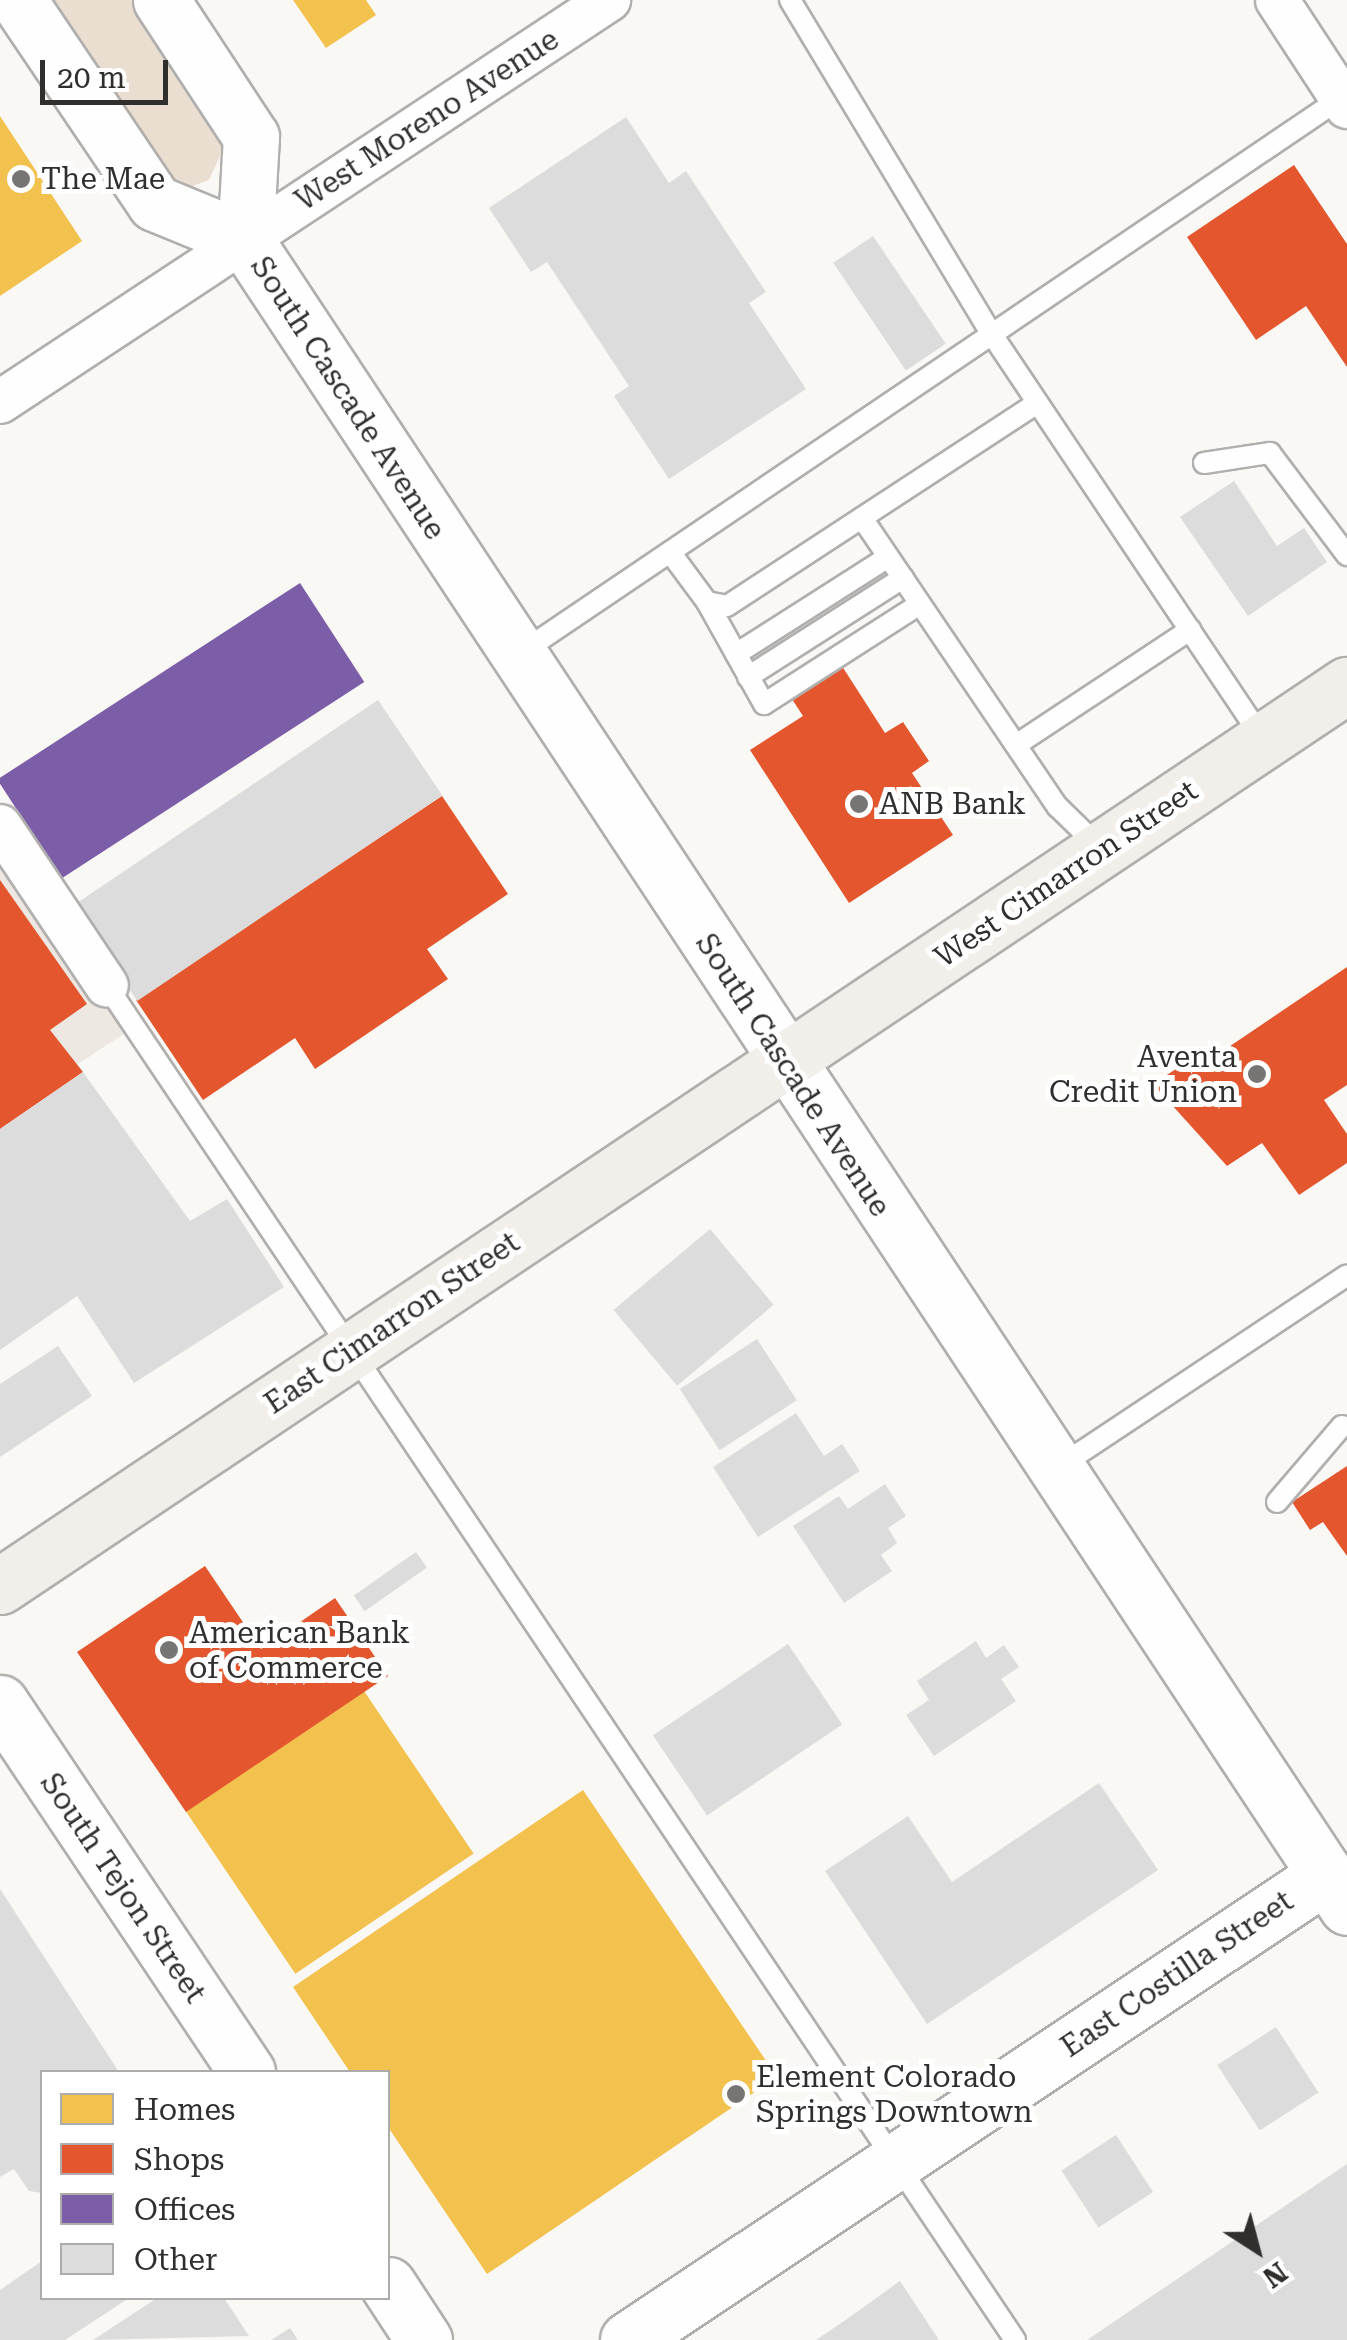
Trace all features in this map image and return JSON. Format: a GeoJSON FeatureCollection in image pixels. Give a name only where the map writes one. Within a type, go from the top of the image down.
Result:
{"type":"FeatureCollection","features":[{"type":"Feature","properties":{"kind":"main road","name":"West Cimarron Street"},"geometry":{"type":"LineString","coordinates":[[784,1062],[1347,686]]}},
{"type":"Feature","properties":{"kind":"main road","name":"East Cimarron Street"},"geometry":{"type":"LineString","coordinates":[[0,1586],[784,1062]]}},
{"type":"Feature","properties":{"kind":"street","name":"South Cascade Avenue"},"geometry":{"type":"LineString","coordinates":[[18,0],[155,203],[244,240],[784,1062],[1056,1469],[1340,1881]]}},
{"type":"Feature","properties":{"kind":"street","name":"South Cascade Avenue"},"geometry":{"type":"LineString","coordinates":[[162,0],[251,137],[244,240]]}},
{"type":"Feature","properties":{"kind":"street","name":"West Moreno Avenue"},"geometry":{"type":"LineString","coordinates":[[0,402],[610,0]]}},
{"type":"Feature","properties":{"kind":"street"},"geometry":{"type":"LineString","coordinates":[[1277,0],[1344,102]]}},
{"type":"Feature","properties":{"kind":"street"},"geometry":{"type":"LineString","coordinates":[[0,826],[107,986]]}},
{"type":"Feature","properties":{"kind":"street","name":"South Tejon Street"},"geometry":{"type":"LineString","coordinates":[[0,1703],[245,2070]]}},
{"type":"Feature","properties":{"kind":"street","name":"East Costilla Street"},"geometry":{"type":"LineString","coordinates":[[628,2340],[895,2162],[1340,1881]]}},
{"type":"Feature","properties":{"kind":"street"},"geometry":{"type":"LineString","coordinates":[[390,2288],[424,2340]]}},
{"type":"Feature","properties":{"kind":"lane"},"geometry":{"type":"LineString","coordinates":[[790,0],[993,336],[1264,741]]}},
{"type":"Feature","properties":{"kind":"lane"},"geometry":{"type":"LineString","coordinates":[[517,655],[1344,102]]}},
{"type":"Feature","properties":{"kind":"lane"},"geometry":{"type":"LineString","coordinates":[[706,602],[726,606],[1038,402]]}},
{"type":"Feature","properties":{"kind":"lane"},"geometry":{"type":"LineString","coordinates":[[1204,464],[1270,453],[1347,555]]}},
{"type":"Feature","properties":{"kind":"lane"},"geometry":{"type":"LineString","coordinates":[[862,518],[1058,808],[1102,850]]}},
{"type":"Feature","properties":{"kind":"lane"},"geometry":{"type":"LineString","coordinates":[[670,552],[706,602],[764,704],[920,604]]}},
{"type":"Feature","properties":{"kind":"lane"},"geometry":{"type":"LineString","coordinates":[[736,654],[888,557]]}},
{"type":"Feature","properties":{"kind":"lane"},"geometry":{"type":"LineString","coordinates":[[748,677],[903,578]]}},
{"type":"Feature","properties":{"kind":"lane"},"geometry":{"type":"LineString","coordinates":[[1016,745],[1190,630]]}},
{"type":"Feature","properties":{"kind":"lane"},"geometry":{"type":"LineString","coordinates":[[107,986],[347,1354],[1015,2340]]}},
{"type":"Feature","properties":{"kind":"lane"},"geometry":{"type":"LineString","coordinates":[[1056,1469],[1347,1275]]}},
{"type":"Feature","properties":{"kind":"lane"},"geometry":{"type":"LineString","coordinates":[[1277,1502],[1342,1426]]}},
{"type":"Feature","properties":{"kind":"shaded area"},"geometry":{"type":"Polygon","coordinates":[[[53,0],[132,0],[226,143],[209,180],[190,187],[175,179],[53,0]]]}},
{"type":"Feature","properties":{"kind":"shaded area"},"geometry":{"type":"Polygon","coordinates":[[[0,823],[136,1026],[0,1115],[0,823]]]}},
{"type":"Feature","properties":{"kind":"building: Homes"},"geometry":{"type":"Polygon","coordinates":[[[293,0],[366,0],[376,15],[326,48],[293,0]]]}},
{"type":"Feature","properties":{"kind":"building: Homes","name":"The Mae"},"geometry":{"type":"Polygon","coordinates":[[[0,116],[82,241],[0,296],[0,116]]]}},
{"type":"Feature","properties":{"kind":"building: Homes"},"geometry":{"type":"Polygon","coordinates":[[[364,1691],[474,1853],[295,1974],[186,1811],[364,1691]]]}},
{"type":"Feature","properties":{"kind":"building: Homes"},"geometry":{"type":"Polygon","coordinates":[[[583,1790],[777,2077],[487,2274],[390,2130],[390,2070],[349,2070],[293,1987],[583,1790]]]}},
{"type":"Feature","properties":{"kind":"building: Shops"},"geometry":{"type":"Polygon","coordinates":[[[1294,165],[1347,244],[1347,367],[1306,306],[1256,340],[1187,237],[1294,165]]]}},
{"type":"Feature","properties":{"kind":"building: Shops","name":"ANB Bank"},"geometry":{"type":"Polygon","coordinates":[[[840,663],[885,733],[903,722],[929,761],[912,773],[953,835],[849,903],[750,750],[803,716],[790,696],[840,663]]]}},
{"type":"Feature","properties":{"kind":"building: Shops"},"geometry":{"type":"Polygon","coordinates":[[[442,796],[508,894],[427,949],[448,979],[315,1069],[295,1038],[203,1100],[136,1000],[442,796]]]}},
{"type":"Feature","properties":{"kind":"building: Shops"},"geometry":{"type":"Polygon","coordinates":[[[0,880],[87,1004],[50,1030],[83,1072],[0,1129],[0,880]]]}},
{"type":"Feature","properties":{"kind":"building: Shops","name":"Aventa Credit Union"},"geometry":{"type":"Polygon","coordinates":[[[1347,967],[1347,1085],[1324,1100],[1347,1134],[1347,1163],[1299,1195],[1262,1143],[1227,1166],[1153,1084],[1196,1056],[1202,1065],[1347,967]]]}},
{"type":"Feature","properties":{"kind":"building: Shops"},"geometry":{"type":"Polygon","coordinates":[[[1347,1466],[1347,1556],[1323,1522],[1310,1530],[1292,1502],[1347,1466]]]}},
{"type":"Feature","properties":{"kind":"building: Shops"},"geometry":{"type":"Polygon","coordinates":[[[205,1566],[261,1649],[335,1598],[388,1676],[186,1812],[77,1652],[205,1566]]]}},
{"type":"Feature","properties":{"kind":"building: Offices"},"geometry":{"type":"Polygon","coordinates":[[[300,583],[364,682],[62,879],[0,784],[0,778],[300,583]]]}},
{"type":"Feature","properties":{"kind":"building: Other"},"geometry":{"type":"Polygon","coordinates":[[[626,117],[669,183],[686,171],[766,292],[749,303],[806,389],[669,479],[614,396],[629,386],[547,262],[531,272],[489,208],[626,117]]]}},
{"type":"Feature","properties":{"kind":"building: Other"},"geometry":{"type":"Polygon","coordinates":[[[873,236],[946,344],[906,371],[833,263],[873,236]]]}},
{"type":"Feature","properties":{"kind":"building: Other"},"geometry":{"type":"Polygon","coordinates":[[[1234,481],[1277,546],[1304,528],[1327,562],[1248,616],[1180,517],[1234,481]]]}},
{"type":"Feature","properties":{"kind":"building: Other"},"geometry":{"type":"Polygon","coordinates":[[[378,700],[442,795],[137,1001],[73,906],[378,700]]]}},
{"type":"Feature","properties":{"kind":"building: Other"},"geometry":{"type":"Polygon","coordinates":[[[83,1072],[190,1221],[227,1199],[284,1287],[134,1383],[77,1296],[0,1350],[0,1129],[83,1072]]]}},
{"type":"Feature","properties":{"kind":"building: Other"},"geometry":{"type":"Polygon","coordinates":[[[710,1229],[774,1305],[677,1386],[613,1310],[710,1229]]]}},
{"type":"Feature","properties":{"kind":"building: Other"},"geometry":{"type":"Polygon","coordinates":[[[757,1339],[797,1400],[720,1450],[680,1389],[757,1339]]]}},
{"type":"Feature","properties":{"kind":"building: Other"},"geometry":{"type":"Polygon","coordinates":[[[58,1346],[92,1396],[0,1457],[0,1384],[58,1346]]]}},
{"type":"Feature","properties":{"kind":"building: Other"},"geometry":{"type":"Polygon","coordinates":[[[796,1413],[824,1456],[842,1444],[860,1471],[758,1537],[713,1467],[796,1413]]]}},
{"type":"Feature","properties":{"kind":"building: Other"},"geometry":{"type":"Polygon","coordinates":[[[885,1484],[906,1516],[888,1528],[897,1543],[881,1555],[892,1571],[844,1603],[793,1526],[839,1496],[848,1509],[885,1484]]]}},
{"type":"Feature","properties":{"kind":"building: Other"},"geometry":{"type":"Polygon","coordinates":[[[416,1552],[427,1568],[365,1611],[354,1596],[416,1552]]]}},
{"type":"Feature","properties":{"kind":"building: Other"},"geometry":{"type":"Polygon","coordinates":[[[976,1641],[986,1658],[1004,1645],[1019,1667],[1001,1679],[1016,1701],[934,1756],[906,1715],[929,1700],[917,1681],[976,1641]]]}},
{"type":"Feature","properties":{"kind":"building: Other"},"geometry":{"type":"Polygon","coordinates":[[[788,1644],[842,1724],[707,1816],[653,1735],[788,1644]]]}},
{"type":"Feature","properties":{"kind":"building: Other"},"geometry":{"type":"Polygon","coordinates":[[[1099,1783],[1158,1870],[927,2024],[825,1871],[908,1816],[952,1882],[1099,1783]]]}},
{"type":"Feature","properties":{"kind":"building: Other"},"geometry":{"type":"Polygon","coordinates":[[[0,1889],[118,2070],[40,2070],[40,2193],[29,2191],[14,2169],[0,2177],[0,1889]]]}},
{"type":"Feature","properties":{"kind":"building: Other"},"geometry":{"type":"Polygon","coordinates":[[[1276,2027],[1318,2092],[1260,2131],[1217,2065],[1276,2027]]]}},
{"type":"Feature","properties":{"kind":"building: Other"},"geometry":{"type":"Polygon","coordinates":[[[1116,2135],[1153,2192],[1099,2227],[1061,2170],[1116,2135]]]}},
{"type":"Feature","properties":{"kind":"building: Other"},"geometry":{"type":"Polygon","coordinates":[[[1347,2164],[1347,2340],[1087,2340],[1347,2164]]]}},
{"type":"Feature","properties":{"kind":"building: Other"},"geometry":{"type":"Polygon","coordinates":[[[40,2262],[40,2300],[126,2300],[65,2340],[0,2340],[0,2290],[40,2262]]]}},
{"type":"Feature","properties":{"kind":"building: Other"},"geometry":{"type":"Polygon","coordinates":[[[900,2281],[939,2340],[816,2340],[847,2319],[900,2281]]]}},
{"type":"Feature","properties":{"kind":"building: Other"},"geometry":{"type":"Polygon","coordinates":[[[154,2300],[225,2300],[249,2336],[93,2340],[154,2300]]]}},
{"type":"Feature","properties":{"kind":"building: Other"},"geometry":{"type":"Polygon","coordinates":[[[290,2328],[298,2340],[271,2340],[290,2328]]]}},
{"type":"Feature","properties":{"kind":"place","name":"The Mae"},"geometry":{"type":"Point","coordinates":[21,179]}},
{"type":"Feature","properties":{"kind":"place","name":"ANB Bank"},"geometry":{"type":"Point","coordinates":[859,804]}},
{"type":"Feature","properties":{"kind":"place","name":"Aventa Credit Union"},"geometry":{"type":"Point","coordinates":[1257,1074]}},
{"type":"Feature","properties":{"kind":"place","name":"American Bank of Commerce"},"geometry":{"type":"Point","coordinates":[169,1650]}},
{"type":"Feature","properties":{"kind":"place","name":"Element Colorado Springs Downtown"},"geometry":{"type":"Point","coordinates":[736,2094]}}]}
